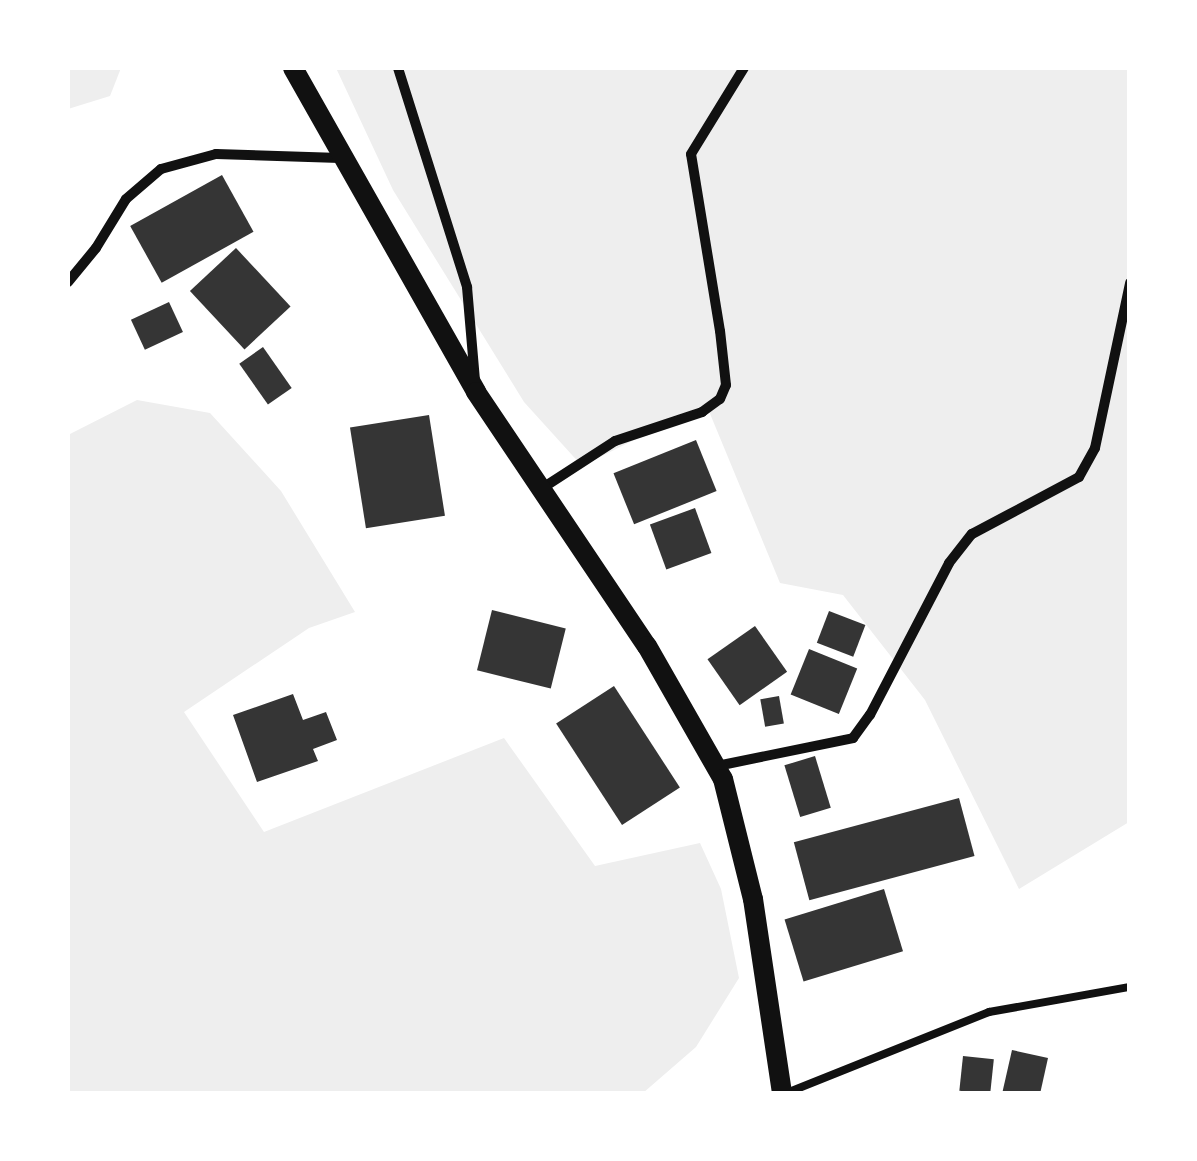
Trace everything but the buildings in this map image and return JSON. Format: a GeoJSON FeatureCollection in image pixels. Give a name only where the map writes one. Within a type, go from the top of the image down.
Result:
{"type":"FeatureCollection","features":[{"type":"Feature","properties":{"kind":"main road"},"geometry":{"type":"LineString","coordinates":[[293,68],[340,158],[476,392],[648,646],[717,766],[738,826],[753,899],[783,1094]]}},
{"type":"Feature","properties":{"kind":"street"},"geometry":{"type":"LineString","coordinates":[[398,68],[468,287],[476,392]]}},
{"type":"Feature","properties":{"kind":"street"},"geometry":{"type":"LineString","coordinates":[[541,489],[615,441],[702,412],[720,399],[726,385],[720,332],[691,154],[744,68]]}},
{"type":"Feature","properties":{"kind":"street"},"geometry":{"type":"LineString","coordinates":[[68,282],[126,199],[161,169],[216,154],[340,158]]}},
{"type":"Feature","properties":{"kind":"street"},"geometry":{"type":"LineString","coordinates":[[717,766],[853,738],[870,715],[949,563],[972,534],[1079,477],[1095,448],[1130,283]]}},
{"type":"Feature","properties":{"kind":"lane"},"geometry":{"type":"LineString","coordinates":[[783,1094],[989,1012],[1130,988]]}},
{"type":"Feature","properties":{"kind":"shaded area"},"geometry":{"type":"Polygon","coordinates":[[[68,68],[121,68],[110,96],[68,109],[68,68]]]}},
{"type":"Feature","properties":{"kind":"shaded area"},"geometry":{"type":"Polygon","coordinates":[[[336,68],[1129,68],[1129,822],[1019,889],[925,700],[843,595],[780,583],[706,404],[582,466],[524,402],[393,190],[336,68]]]}},
{"type":"Feature","properties":{"kind":"shaded area"},"geometry":{"type":"Polygon","coordinates":[[[137,400],[210,413],[281,491],[355,612],[309,628],[184,712],[264,832],[504,738],[595,866],[700,843],[721,889],[739,978],[696,1047],[643,1093],[68,1093],[68,435],[137,400]]]}}]}
